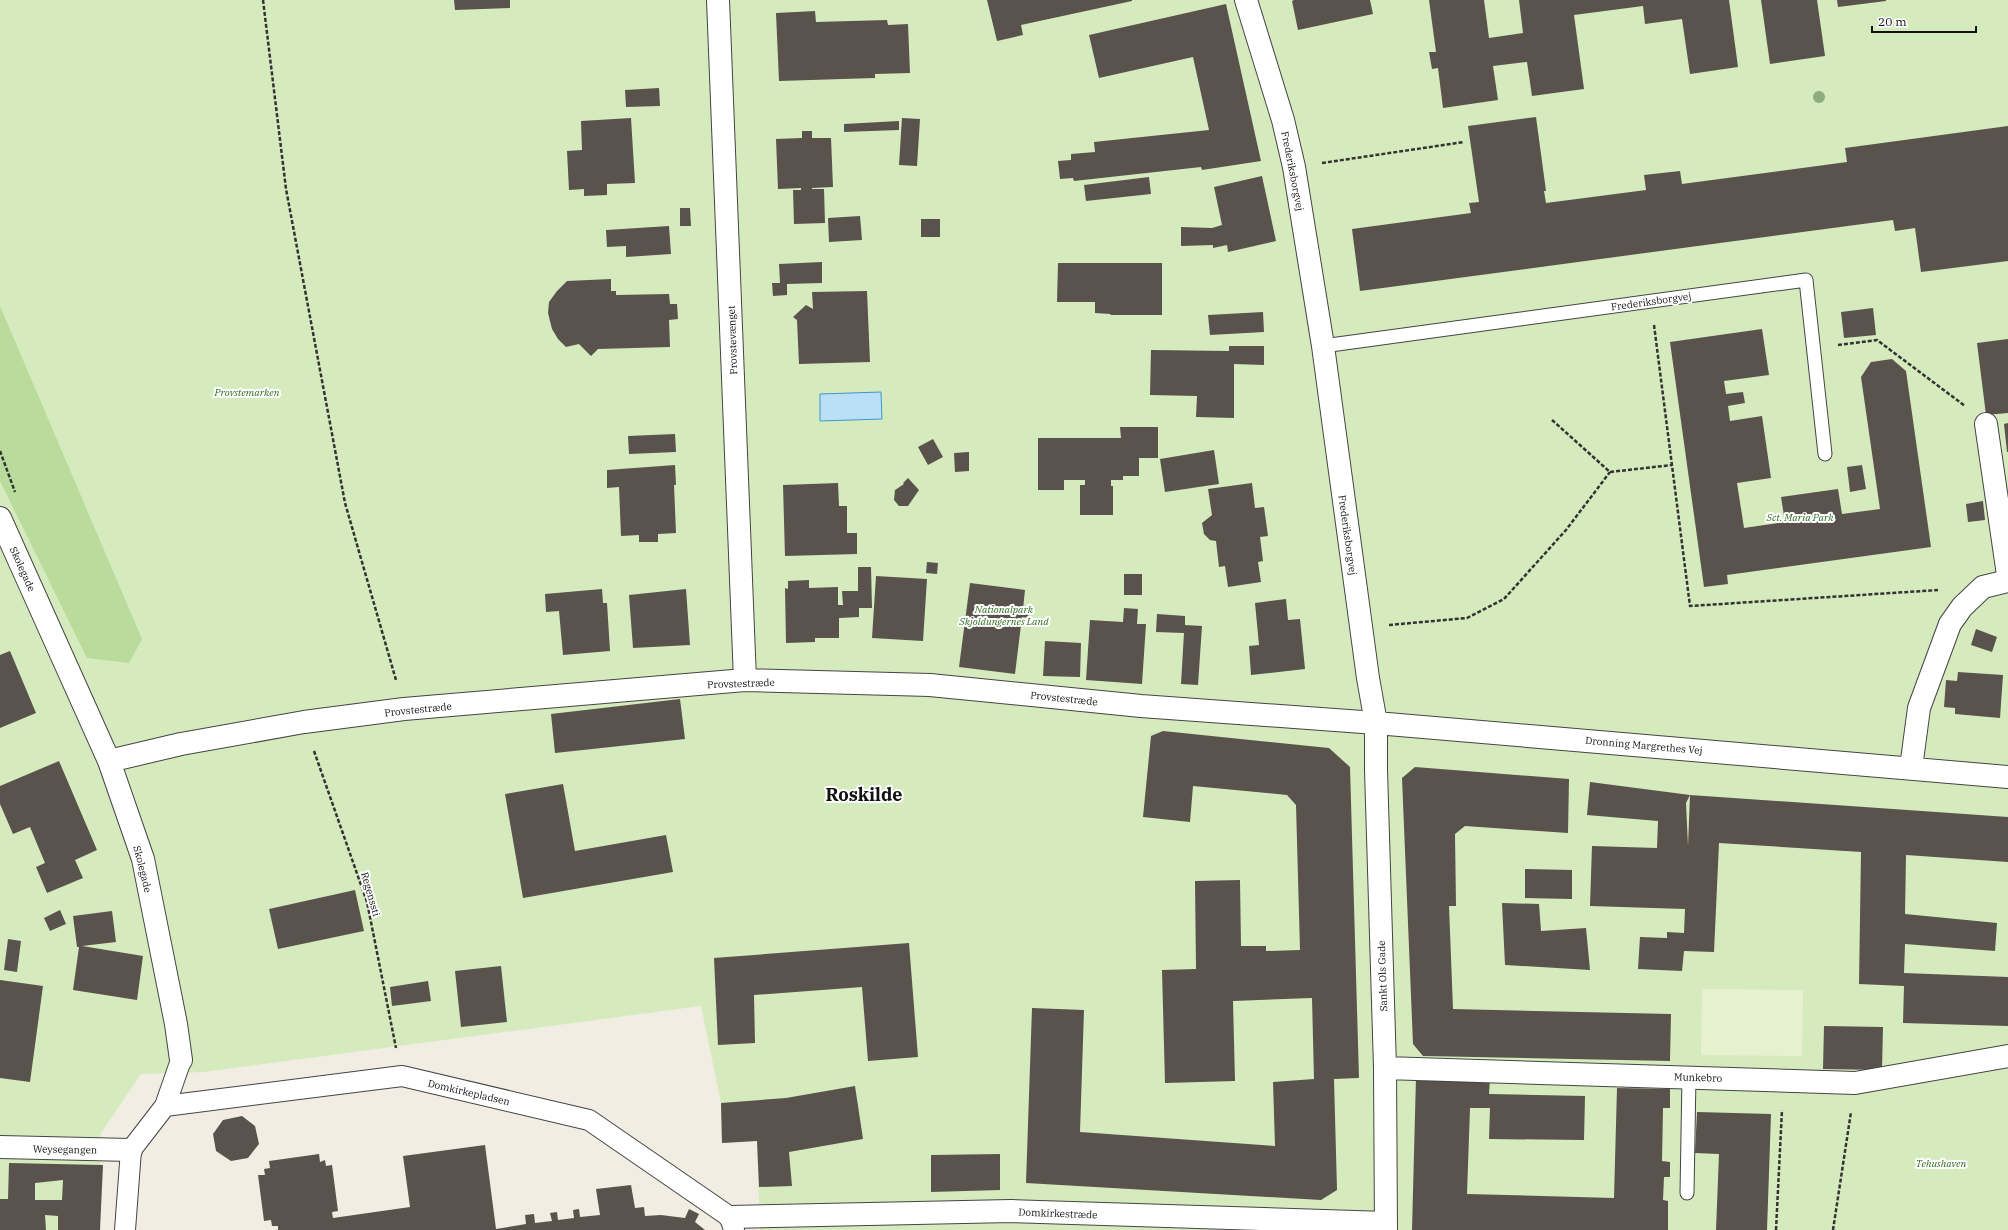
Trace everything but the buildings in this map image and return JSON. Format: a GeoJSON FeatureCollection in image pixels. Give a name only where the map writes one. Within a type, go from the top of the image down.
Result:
{"type":"FeatureCollection","features":[{"type":"Feature","properties":{"kind":"street","name":"Provstevænget"},"geometry":{"type":"LineString","coordinates":[[718,0],[745,680]]}},
{"type":"Feature","properties":{"kind":"street","name":"Frederiksborgvej"},"geometry":{"type":"LineString","coordinates":[[1246,0],[1283,120],[1294,167],[1323,346],[1361,627],[1376,723]]}},
{"type":"Feature","properties":{"kind":"street"},"geometry":{"type":"LineString","coordinates":[[1986,424],[2008,575]]}},
{"type":"Feature","properties":{"kind":"street","name":"Skolegade"},"geometry":{"type":"LineString","coordinates":[[0,518],[109,761],[143,859],[176,1024],[181,1060],[165,1106],[131,1150]]}},
{"type":"Feature","properties":{"kind":"street"},"geometry":{"type":"LineString","coordinates":[[1911,768],[1919,708],[1950,624],[1962,606],[1983,587],[2008,581]]}},
{"type":"Feature","properties":{"kind":"street","name":"Provstestræde"},"geometry":{"type":"LineString","coordinates":[[109,761],[182,744],[304,722],[404,709],[745,680],[930,685],[1141,706],[1376,723]]}},
{"type":"Feature","properties":{"kind":"street","name":"Dronning Margrethes Vej"},"geometry":{"type":"LineString","coordinates":[[1376,723],[2008,777]]}},
{"type":"Feature","properties":{"kind":"street","name":"Sankt Ols Gade"},"geometry":{"type":"LineString","coordinates":[[1376,723],[1376,770],[1385,1068],[1386,1226]]}},
{"type":"Feature","properties":{"kind":"street","name":"Munkebro"},"geometry":{"type":"LineString","coordinates":[[1385,1068],[1688,1076],[1855,1083],[2008,1056]]}},
{"type":"Feature","properties":{"kind":"street","name":"Domkirkepladsen"},"geometry":{"type":"LineString","coordinates":[[165,1106],[402,1076],[589,1120],[732,1224]]}},
{"type":"Feature","properties":{"kind":"street","name":"Weysegangen"},"geometry":{"type":"LineString","coordinates":[[0,1147],[131,1150]]}},
{"type":"Feature","properties":{"kind":"street"},"geometry":{"type":"LineString","coordinates":[[125,1230],[131,1150]]}},
{"type":"Feature","properties":{"kind":"street","name":"Domkirkestræde"},"geometry":{"type":"LineString","coordinates":[[732,1224],[1011,1211],[1386,1226]]}},
{"type":"Feature","properties":{"kind":"lane","name":"Frederiksborgvej"},"geometry":{"type":"LineString","coordinates":[[1323,346],[1806,280],[1825,454]]}},
{"type":"Feature","properties":{"kind":"lane"},"geometry":{"type":"LineString","coordinates":[[1687,1193],[1688,1076]]}},
{"type":"Feature","properties":{"kind":"path"},"geometry":{"type":"LineString","coordinates":[[263,0],[286,189],[345,503],[404,709]]}},
{"type":"Feature","properties":{"kind":"path"},"geometry":{"type":"LineString","coordinates":[[1294,167],[1464,142]]}},
{"type":"Feature","properties":{"kind":"path"},"geometry":{"type":"LineString","coordinates":[[1651,301],[1690,606],[1983,587]]}},
{"type":"Feature","properties":{"kind":"path"},"geometry":{"type":"LineString","coordinates":[[1813,348],[1877,340],[1973,412],[1986,424]]}},
{"type":"Feature","properties":{"kind":"path"},"geometry":{"type":"LineString","coordinates":[[1552,420],[1610,472]]}},
{"type":"Feature","properties":{"kind":"path"},"geometry":{"type":"LineString","coordinates":[[1361,627],[1467,618],[1504,599],[1566,530],[1610,472],[1672,465]]}},
{"type":"Feature","properties":{"kind":"path","name":"Regenssti"},"geometry":{"type":"LineString","coordinates":[[304,722],[367,902],[402,1076]]}},
{"type":"Feature","properties":{"kind":"path"},"geometry":{"type":"LineString","coordinates":[[1776,1230],[1784,1080]]}},
{"type":"Feature","properties":{"kind":"path"},"geometry":{"type":"LineString","coordinates":[[1833,1230],[1855,1083]]}},
{"type":"Feature","properties":{"kind":"green space","name":"Nationalpark Skjoldungernes Land"},"geometry":{"type":"Polygon","coordinates":[[[0,0],[2008,0],[2008,1230],[0,1230],[0,0]]]}},
{"type":"Feature","properties":{"kind":"green space"},"geometry":{"type":"Polygon","coordinates":[[[0,306],[142,639],[129,663],[87,658],[0,481],[0,306]]]}},
{"type":"Feature","properties":{"kind":"green space"},"geometry":{"type":"Polygon","coordinates":[[[1702,989],[1803,990],[1802,1056],[1701,1055],[1702,989]]]}},
{"type":"Feature","properties":{"kind":"shaded area"},"geometry":{"type":"Polygon","coordinates":[[[701,1006],[721,1103],[722,1143],[757,1141],[760,1230],[100,1230],[101,1133],[141,1074],[204,1072],[701,1006]]]}},
{"type":"Feature","properties":{"kind":"water"},"geometry":{"type":"Polygon","coordinates":[[[881,392],[882,419],[820,421],[820,394],[881,392]]]}},
{"type":"Feature","properties":{"kind":"district","name":"Roskilde"},"geometry":{"type":"Point","coordinates":[864,795]}},
{"type":"Feature","properties":{"kind":"park label","name":"Provstemarken"},"geometry":{"type":"Point","coordinates":[247,392]}},
{"type":"Feature","properties":{"kind":"park label","name":"Sct. Maria Park"},"geometry":{"type":"Point","coordinates":[1800,517]}},
{"type":"Feature","properties":{"kind":"park label","name":"Tehushaven"},"geometry":{"type":"Point","coordinates":[1941,1163]}}]}
